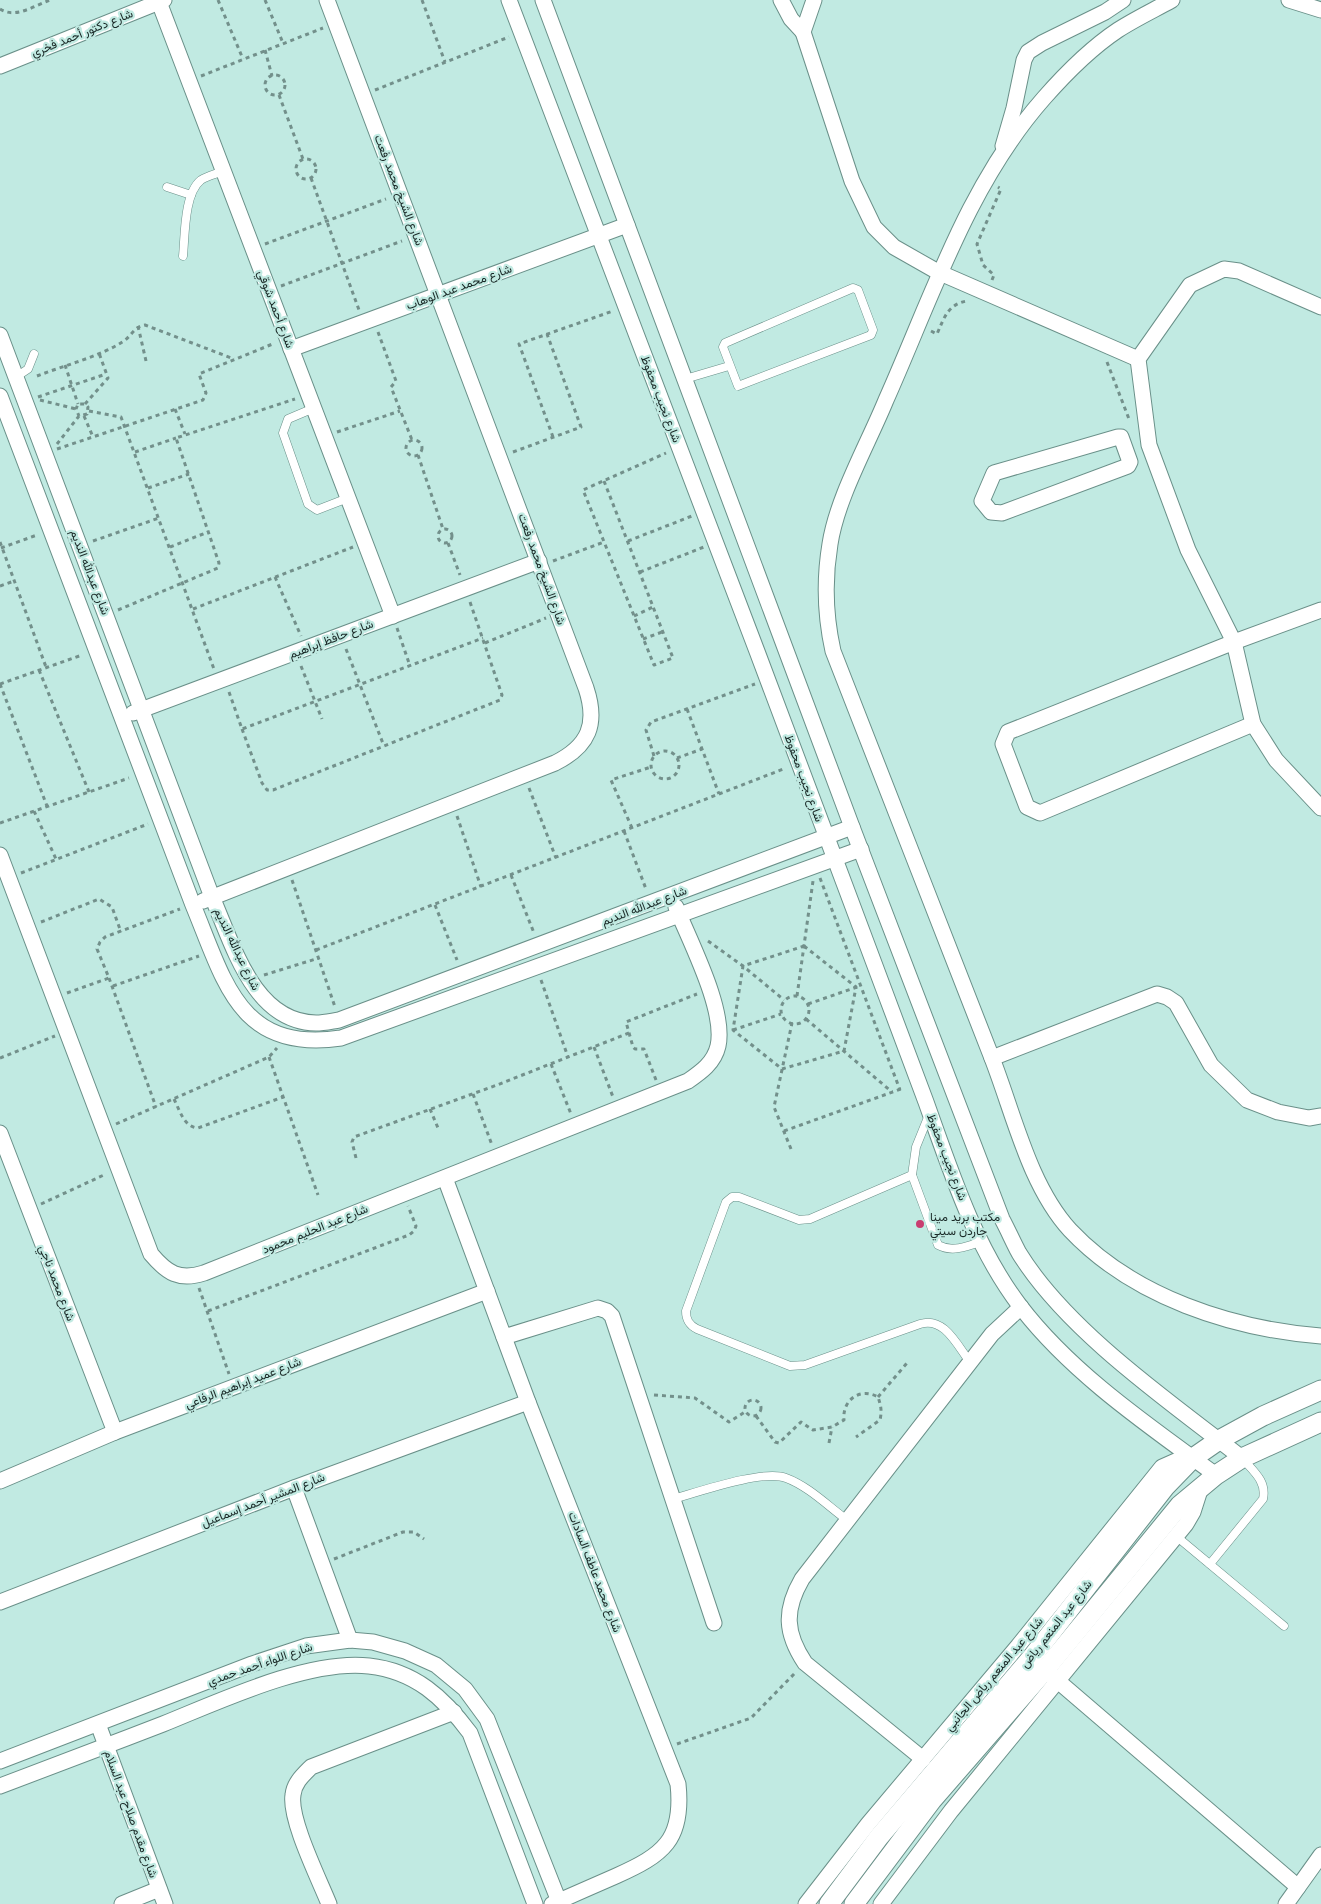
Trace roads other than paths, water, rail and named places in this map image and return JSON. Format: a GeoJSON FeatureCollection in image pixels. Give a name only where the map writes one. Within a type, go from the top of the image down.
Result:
{"type":"FeatureCollection","features":[{"type":"Feature","properties":{"kind":"street","name":"شارع الشيخ محمد رفعت"},"geometry":{"type":"LineString","coordinates":[[193,905],[572,755],[584,741],[591,724],[592,706],[540,563],[327,0]]}},
{"type":"Feature","properties":{"kind":"street","name":"شارع نجيب محفوظ"},"geometry":{"type":"LineString","coordinates":[[509,0],[716,542],[930,1113],[981,1242],[1021,1307],[1090,1377],[1192,1459],[1216,1475]]}},
{"type":"Feature","properties":{"kind":"street"},"geometry":{"type":"LineString","coordinates":[[543,0],[852,827],[1002,1219],[1020,1253],[1066,1312],[1111,1353],[1242,1458]]}},
{"type":"Feature","properties":{"kind":"street"},"geometry":{"type":"LineString","coordinates":[[781,0],[791,19],[803,32],[852,181],[874,227],[894,247],[938,272],[1138,359]]}},
{"type":"Feature","properties":{"kind":"street"},"geometry":{"type":"LineString","coordinates":[[803,32],[814,0]]}},
{"type":"Feature","properties":{"kind":"street"},"geometry":{"type":"LineString","coordinates":[[1000,155],[1014,108],[1024,60],[1028,52],[1105,12],[1123,0]]}},
{"type":"Feature","properties":{"kind":"street"},"geometry":{"type":"LineString","coordinates":[[1172,0],[1119,30],[1093,49],[1053,88],[1000,155],[938,272],[918,327],[840,506],[830,543],[826,618],[833,651],[992,1058],[1019,1140],[1053,1209],[1090,1250],[1139,1282],[1197,1311],[1281,1331],[1321,1336]]}},
{"type":"Feature","properties":{"kind":"street"},"geometry":{"type":"LineString","coordinates":[[1289,0],[1321,10]]}},
{"type":"Feature","properties":{"kind":"street","name":"شارع دكتور أحمد فخري"},"geometry":{"type":"LineString","coordinates":[[0,66],[161,1]]}},
{"type":"Feature","properties":{"kind":"street","name":"شارع أحمد شوقي"},"geometry":{"type":"LineString","coordinates":[[161,1],[188,81],[393,616]]}},
{"type":"Feature","properties":{"kind":"street"},"geometry":{"type":"LineString","coordinates":[[1105,12],[1119,30]]}},
{"type":"Feature","properties":{"kind":"street","name":"شارع محمد عبد الوهاب"},"geometry":{"type":"LineString","coordinates":[[289,343],[368,321],[627,225]]}},
{"type":"Feature","properties":{"kind":"street"},"geometry":{"type":"LineString","coordinates":[[1321,307],[1239,271],[1224,269],[1190,285],[1138,359],[1148,445],[1188,550],[1234,642],[1253,724],[1276,760],[1321,808]]}},
{"type":"Feature","properties":{"kind":"street","name":"شارع عبدالله النديم"},"geometry":{"type":"LineString","coordinates":[[0,335],[212,897],[249,980],[258,993],[274,1008],[293,1019],[316,1023],[339,1020],[852,827]]}},
{"type":"Feature","properties":{"kind":"street","name":"شارع عبدالله النديم"},"geometry":{"type":"LineString","coordinates":[[0,396],[193,905],[226,985],[236,1000],[262,1027],[287,1039],[315,1042],[341,1038],[861,849]]}},
{"type":"Feature","properties":{"kind":"street"},"geometry":{"type":"LineString","coordinates":[[1118,436],[1121,437],[1127,451],[1130,462],[1128,466],[1002,513],[991,512],[982,501],[994,473],[1118,436]]}},
{"type":"Feature","properties":{"kind":"street"},"geometry":{"type":"LineString","coordinates":[[1127,451],[1148,445]]}},
{"type":"Feature","properties":{"kind":"street","name":"شارع حافظ إبراهيم"},"geometry":{"type":"LineString","coordinates":[[123,717],[465,588],[540,563]]}},
{"type":"Feature","properties":{"kind":"street"},"geometry":{"type":"LineString","coordinates":[[1253,724],[1040,813],[1027,807],[1004,748],[1004,737],[1008,732],[1234,642],[1321,610]]}},
{"type":"Feature","properties":{"kind":"street","name":"شارع عبد الحليم محمود"},"geometry":{"type":"LineString","coordinates":[[0,854],[151,1254],[164,1270],[179,1276],[194,1276],[445,1178],[688,1081],[709,1065],[718,1048],[719,1036],[716,1009],[672,896]]}},
{"type":"Feature","properties":{"kind":"street"},"geometry":{"type":"LineString","coordinates":[[992,1058],[1157,994],[1176,1003],[1211,1065],[1247,1100],[1278,1112],[1308,1118],[1321,1116]]}},
{"type":"Feature","properties":{"kind":"street","name":"شارع محمد ناجي"},"geometry":{"type":"LineString","coordinates":[[2,1142],[115,1432]]}},
{"type":"Feature","properties":{"kind":"street","name":"شارع محمد عاطف السادات"},"geometry":{"type":"LineString","coordinates":[[445,1178],[528,1402],[678,1784],[681,1806],[676,1828],[665,1847],[648,1861],[557,1903]]}},
{"type":"Feature","properties":{"kind":"street","name":"شارع عميد إبراهيم الرفاعي"},"geometry":{"type":"LineString","coordinates":[[0,1481],[115,1432],[487,1291]]}},
{"type":"Feature","properties":{"kind":"street"},"geometry":{"type":"LineString","coordinates":[[923,1759],[805,1663],[795,1648],[790,1630],[789,1612],[793,1594],[802,1578],[992,1334],[1021,1307]]}},
{"type":"Feature","properties":{"kind":"street"},"geometry":{"type":"LineString","coordinates":[[504,1337],[598,1308],[607,1311],[612,1316],[714,1623]]}},
{"type":"Feature","properties":{"kind":"street","name":"شارع عبد المنعم رياض"},"geometry":{"type":"LineString","coordinates":[[829,1904],[879,1837],[1032,1657],[1154,1499],[1192,1459],[1219,1440],[1263,1416],[1321,1390]]}},
{"type":"Feature","properties":{"kind":"street","name":"شارع المشير أحمد إسماعيل"},"geometry":{"type":"LineString","coordinates":[[0,1602],[294,1488],[528,1402]]}},
{"type":"Feature","properties":{"kind":"street","name":"شارع عبد المنعم رياض"},"geometry":{"type":"LineString","coordinates":[[854,1904],[932,1800],[1052,1676],[1162,1525],[1201,1487],[1242,1458],[1321,1422]]}},
{"type":"Feature","properties":{"kind":"street","name":"شارع عبد المنعم رياض الجانبي"},"geometry":{"type":"LineString","coordinates":[[806,1904],[826,1876],[1018,1646],[1162,1467],[1180,1459],[1192,1459]]}},
{"type":"Feature","properties":{"kind":"street"},"geometry":{"type":"LineString","coordinates":[[880,1904],[1052,1676],[1176,1536],[1193,1512],[1201,1487]]}},
{"type":"Feature","properties":{"kind":"street"},"geometry":{"type":"LineString","coordinates":[[294,1488],[350,1640]]}},
{"type":"Feature","properties":{"kind":"street","name":"شارع اللواء أحمد حمدي"},"geometry":{"type":"LineString","coordinates":[[0,1761],[306,1646],[350,1640],[373,1642],[405,1651],[436,1665],[465,1689],[487,1719],[557,1903]]}},
{"type":"Feature","properties":{"kind":"street","name":"شارع اللواء أحمد حمدي"},"geometry":{"type":"LineString","coordinates":[[0,1786],[312,1669],[342,1664],[371,1666],[399,1674],[426,1685],[454,1712],[470,1733],[535,1904]]}},
{"type":"Feature","properties":{"kind":"street"},"geometry":{"type":"LineString","coordinates":[[1052,1676],[1298,1887]]}},
{"type":"Feature","properties":{"kind":"street"},"geometry":{"type":"LineString","coordinates":[[329,1904],[294,1812],[293,1795],[299,1778],[311,1766],[454,1712]]}},
{"type":"Feature","properties":{"kind":"street","name":"شارع مقدم صلاح عبد السلام"},"geometry":{"type":"LineString","coordinates":[[98,1724],[165,1904]]}},
{"type":"Feature","properties":{"kind":"street"},"geometry":{"type":"LineString","coordinates":[[1286,1904],[1321,1855]]}},
{"type":"Feature","properties":{"kind":"street"},"geometry":{"type":"LineString","coordinates":[[122,1904],[159,1889]]}},
{"type":"Feature","properties":{"kind":"lane"},"geometry":{"type":"LineString","coordinates":[[183,256],[191,195],[201,180],[223,171]]}},
{"type":"Feature","properties":{"kind":"lane"},"geometry":{"type":"LineString","coordinates":[[168,187],[191,195]]}},
{"type":"Feature","properties":{"kind":"lane"},"geometry":{"type":"LineString","coordinates":[[853,288],[858,290],[873,330],[871,335],[740,387],[729,366],[723,347],[725,343],[853,288]]}},
{"type":"Feature","properties":{"kind":"lane"},"geometry":{"type":"LineString","coordinates":[[17,380],[28,369],[34,354]]}},
{"type":"Feature","properties":{"kind":"lane"},"geometry":{"type":"LineString","coordinates":[[685,379],[729,366]]}},
{"type":"Feature","properties":{"kind":"lane"},"geometry":{"type":"LineString","coordinates":[[311,401],[288,419],[283,433],[308,504],[317,510],[348,498]]}},
{"type":"Feature","properties":{"kind":"lane"},"geometry":{"type":"LineString","coordinates":[[930,1113],[916,1148],[912,1175],[938,1245],[946,1249],[955,1250],[981,1242]]}},
{"type":"Feature","properties":{"kind":"lane"},"geometry":{"type":"LineString","coordinates":[[912,1175],[810,1219],[799,1220],[735,1196],[728,1199],[686,1310],[686,1316],[692,1326],[697,1329],[790,1366],[805,1365],[920,1324],[932,1322],[942,1326],[970,1362]]}},
{"type":"Feature","properties":{"kind":"lane"},"geometry":{"type":"LineString","coordinates":[[1210,1564],[1263,1499],[1265,1490],[1262,1481],[1242,1458]]}},
{"type":"Feature","properties":{"kind":"lane"},"geometry":{"type":"LineString","coordinates":[[673,1499],[766,1475],[785,1477],[799,1484],[847,1520]]}},
{"type":"Feature","properties":{"kind":"lane"},"geometry":{"type":"LineString","coordinates":[[1176,1536],[1284,1626]]}},
{"type":"Feature","properties":{"kind":"place","name":"مكتب بريد مينا جاردن سيتي"},"geometry":{"type":"Point","coordinates":[920,1224]}}]}
